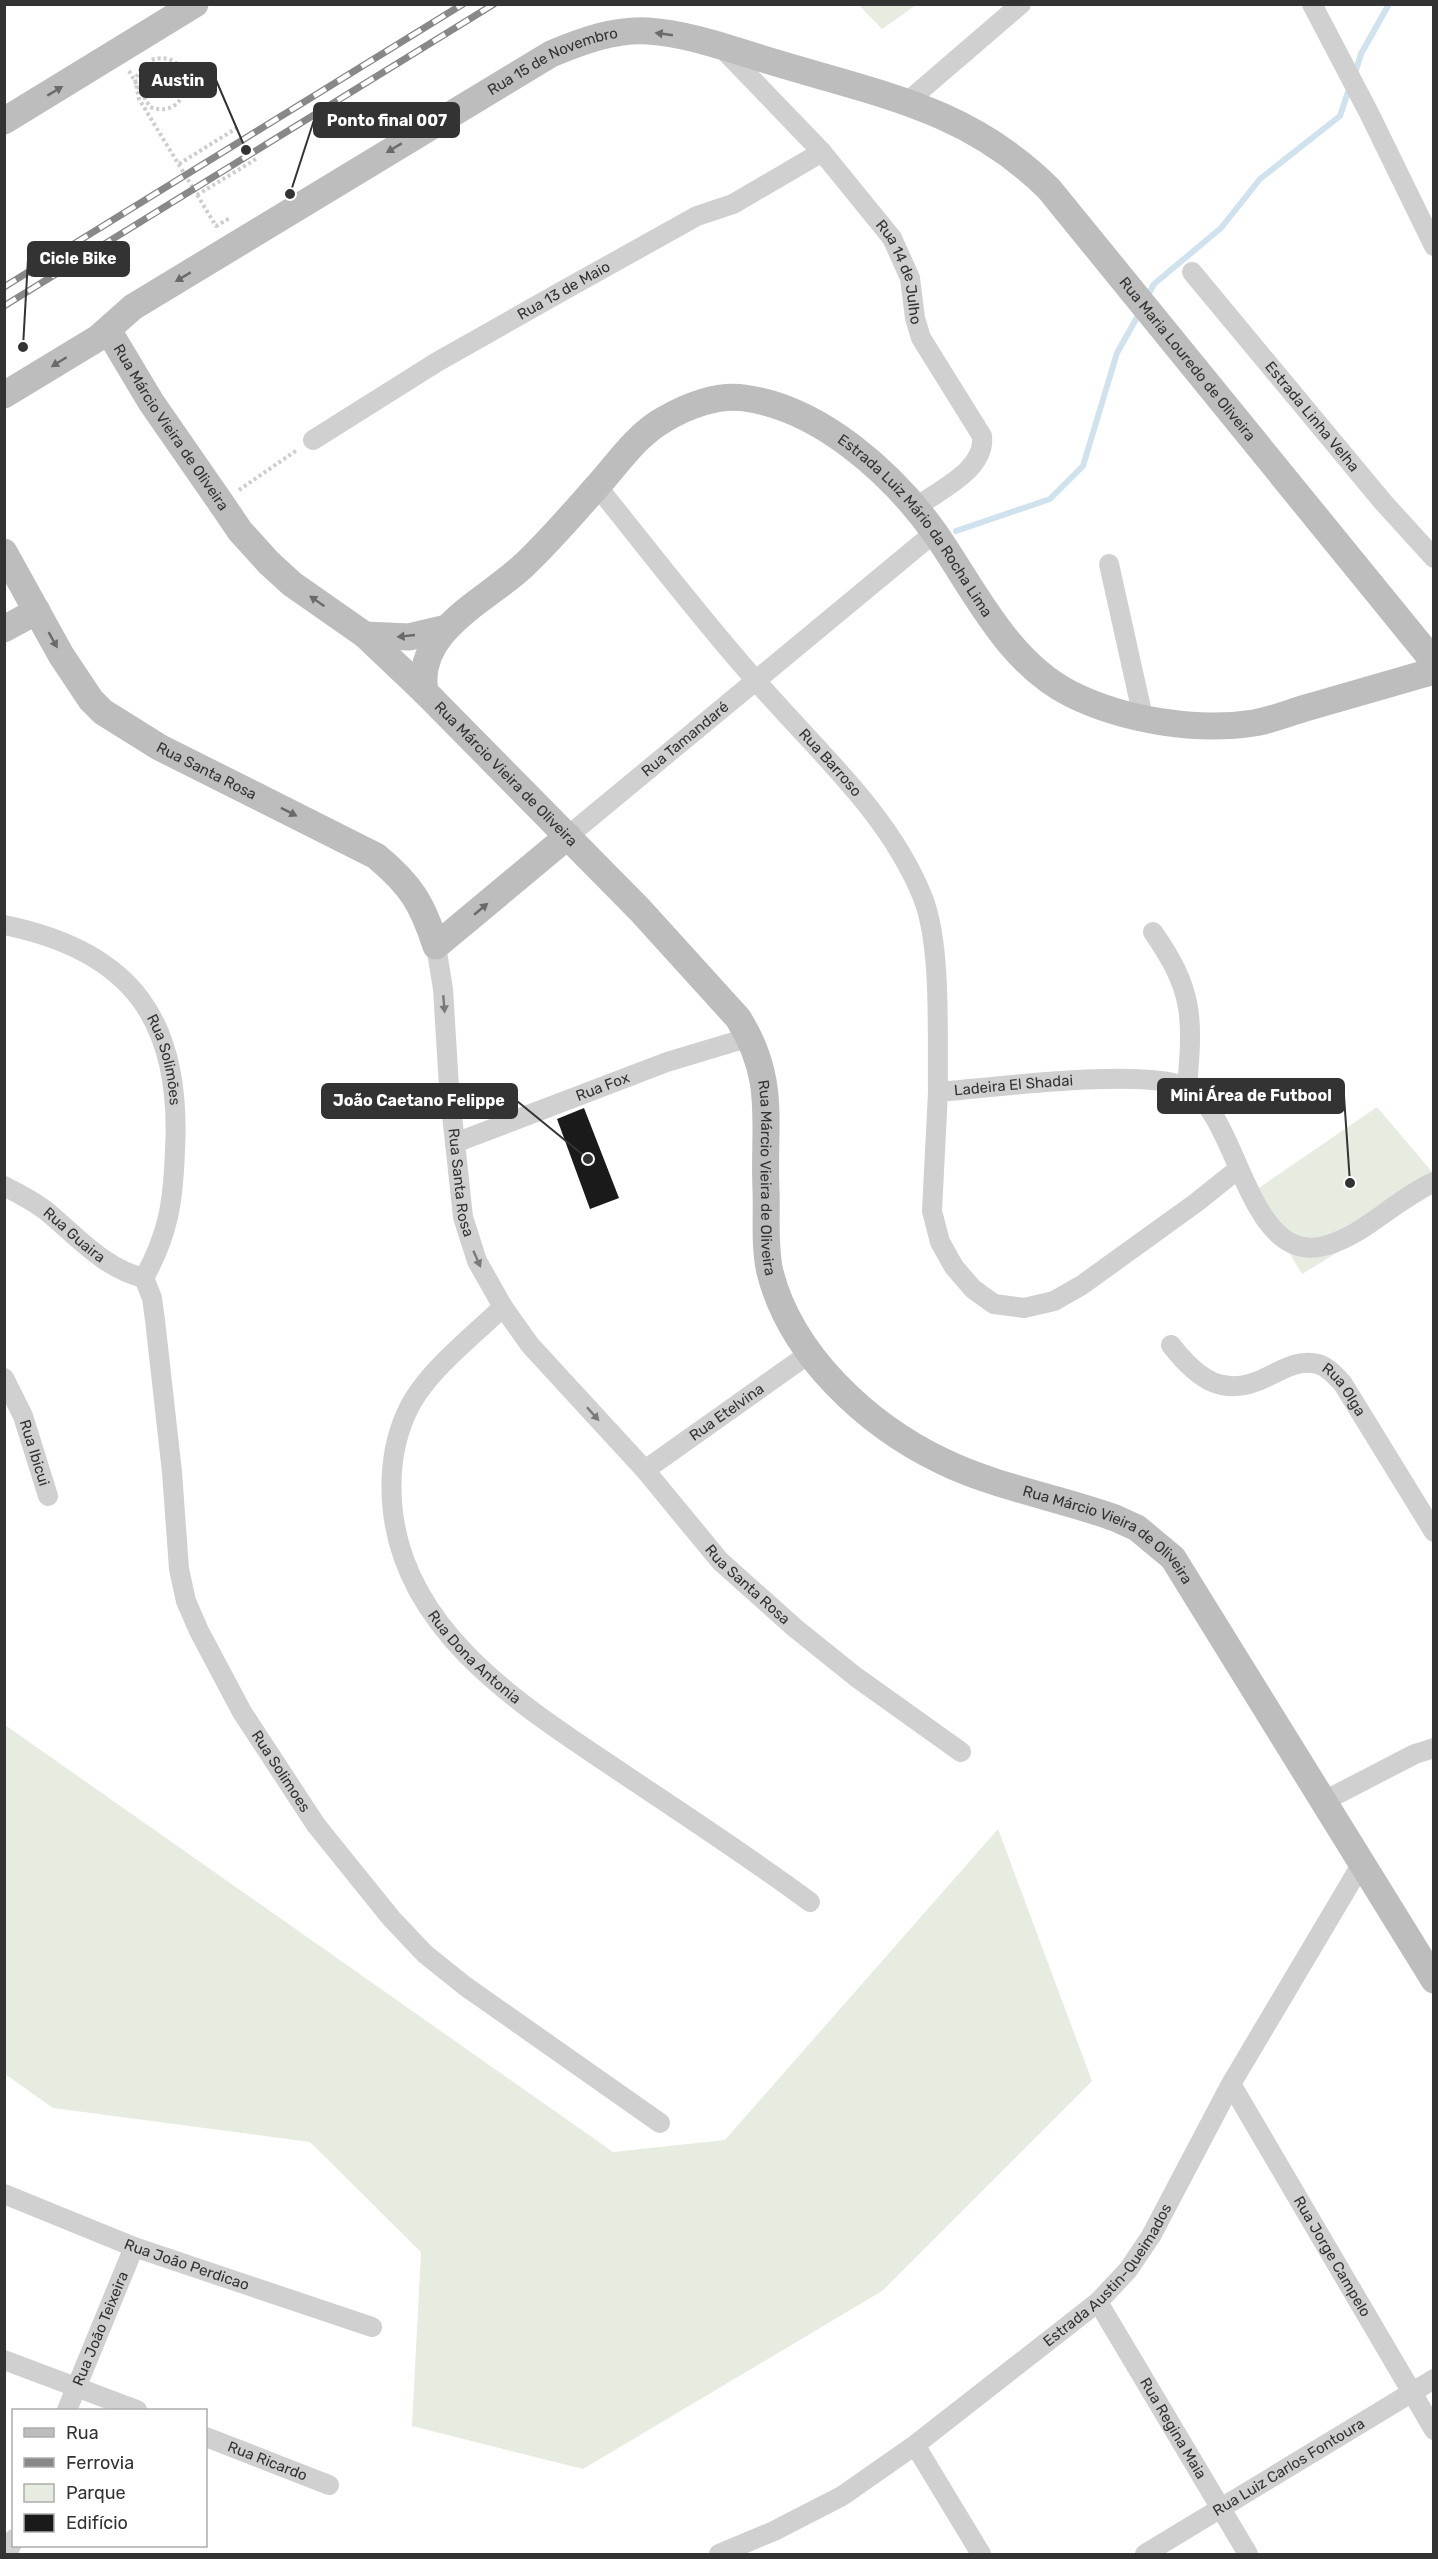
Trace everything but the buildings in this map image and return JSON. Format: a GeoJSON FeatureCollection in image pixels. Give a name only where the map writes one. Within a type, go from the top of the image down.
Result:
{"type":"FeatureCollection","features":[{"type":"Feature","properties":{"kind":"main road"},"geometry":{"type":"LineString","coordinates":[[4,122],[195,4]]}},
{"type":"Feature","properties":{"kind":"main road","name":"Rua 15 de Novembro"},"geometry":{"type":"LineString","coordinates":[[4,395],[108,330],[133,308],[551,54],[583,41],[629,32],[668,34],[721,46],[907,102]]}},
{"type":"Feature","properties":{"kind":"main road","name":"Rua Maria Louredo de Oliveira"},"geometry":{"type":"LineString","coordinates":[[907,102],[972,130],[1002,147],[1027,167],[1048,189],[1434,662]]}},
{"type":"Feature","properties":{"kind":"main road","name":"Rua Márcio Vieira de Oliveira"},"geometry":{"type":"LineString","coordinates":[[108,330],[151,402],[220,503],[240,531],[269,563],[292,584],[365,635],[426,692],[568,836],[722,998],[750,1037],[760,1064],[767,1099],[765,1169],[769,1269],[781,1309],[810,1353],[871,1414],[907,1441],[944,1462],[1115,1518],[1137,1528],[1173,1558],[1434,1980]]}},
{"type":"Feature","properties":{"kind":"main road","name":"Estrada Luiz Mário da Rocha Lima"},"geometry":{"type":"LineString","coordinates":[[426,692],[422,676],[424,664],[431,648],[447,628],[505,583],[534,556],[634,443],[662,420],[700,402],[742,398],[786,409],[822,428],[878,471],[915,508],[988,615],[1045,678],[1072,694],[1143,717],[1202,724],[1254,723],[1434,672]]}},
{"type":"Feature","properties":{"kind":"main road","name":"Rua Santa Rosa"},"geometry":{"type":"LineString","coordinates":[[4,552],[81,686],[103,712],[144,739],[376,856],[403,878],[424,913],[436,946]]}},
{"type":"Feature","properties":{"kind":"main road"},"geometry":{"type":"LineString","coordinates":[[4,629],[37,611]]}},
{"type":"Feature","properties":{"kind":"main road","name":"Estrada Luiz Mário da Rocha Lima"},"geometry":{"type":"LineString","coordinates":[[365,635],[409,637],[447,628]]}},
{"type":"Feature","properties":{"kind":"main road","name":"Rua Tamandaré"},"geometry":{"type":"LineString","coordinates":[[436,946],[568,836]]}},
{"type":"Feature","properties":{"kind":"street"},"geometry":{"type":"LineString","coordinates":[[907,102],[1021,4]]}},
{"type":"Feature","properties":{"kind":"street"},"geometry":{"type":"LineString","coordinates":[[1312,4],[1369,113],[1434,246]]}},
{"type":"Feature","properties":{"kind":"street","name":"Rua 14 de Julho"},"geometry":{"type":"LineString","coordinates":[[721,46],[822,152],[892,238],[910,278],[915,318],[921,338],[982,436],[983,447],[970,468],[915,508]]}},
{"type":"Feature","properties":{"kind":"street","name":"Rua 13 de Maio"},"geometry":{"type":"LineString","coordinates":[[313,440],[437,362],[697,216],[733,204],[822,152]]}},
{"type":"Feature","properties":{"kind":"street","name":"Estrada Linha Velha"},"geometry":{"type":"LineString","coordinates":[[1192,272],[1383,502],[1434,558]]}},
{"type":"Feature","properties":{"kind":"street","name":"Rua Barroso"},"geometry":{"type":"LineString","coordinates":[[597,486],[756,681],[876,816],[903,857],[924,900],[934,950],[938,1092]]}},
{"type":"Feature","properties":{"kind":"street","name":"Rua Tamandaré"},"geometry":{"type":"LineString","coordinates":[[568,836],[934,533]]}},
{"type":"Feature","properties":{"kind":"street"},"geometry":{"type":"LineString","coordinates":[[1109,564],[1143,717]]}},
{"type":"Feature","properties":{"kind":"street","name":"Rua Solimões"},"geometry":{"type":"LineString","coordinates":[[4,925],[61,940],[91,955],[116,973],[143,1000],[162,1035],[173,1074],[177,1123],[173,1204],[158,1252],[144,1278]]}},
{"type":"Feature","properties":{"kind":"street"},"geometry":{"type":"LineString","coordinates":[[1153,932],[1170,956],[1185,986],[1190,1014],[1191,1044],[1187,1088]]}},
{"type":"Feature","properties":{"kind":"street","name":"Rua Santa Rosa"},"geometry":{"type":"LineString","coordinates":[[436,946],[443,989],[463,1217],[477,1261],[503,1307],[530,1344],[645,1470],[720,1561],[795,1628],[856,1677],[961,1752]]}},
{"type":"Feature","properties":{"kind":"street","name":"Rua Fox"},"geometry":{"type":"LineString","coordinates":[[455,1143],[667,1062],[750,1037]]}},
{"type":"Feature","properties":{"kind":"street","name":"Ladeira El Shadai"},"geometry":{"type":"LineString","coordinates":[[1121,1080],[1167,1081],[1187,1088],[1205,1101],[1218,1121],[1237,1170],[1197,1202],[1082,1285],[1054,1301],[1024,1308],[994,1304],[973,1289],[954,1267],[940,1242],[932,1211],[938,1092],[1121,1080]]}},
{"type":"Feature","properties":{"kind":"street"},"geometry":{"type":"LineString","coordinates":[[1237,1170],[1268,1223],[1293,1244],[1309,1248],[1326,1246],[1343,1239],[1434,1182]]}},
{"type":"Feature","properties":{"kind":"street","name":"Rua Guaira"},"geometry":{"type":"LineString","coordinates":[[4,1186],[42,1208],[107,1264],[125,1273],[144,1278]]}},
{"type":"Feature","properties":{"kind":"street","name":"Rua Solimoes"},"geometry":{"type":"LineString","coordinates":[[144,1278],[152,1298],[155,1320],[172,1472],[179,1569],[186,1601],[242,1712],[316,1825],[391,1918],[426,1954],[465,1986],[660,2123]]}},
{"type":"Feature","properties":{"kind":"street","name":"Rua Dona Antonia"},"geometry":{"type":"LineString","coordinates":[[503,1307],[427,1380],[406,1412],[395,1447],[391,1486],[393,1526],[409,1578],[438,1622],[469,1658],[501,1687],[553,1726],[772,1873],[810,1902]]}},
{"type":"Feature","properties":{"kind":"street","name":"Rua Olga"},"geometry":{"type":"LineString","coordinates":[[1171,1345],[1186,1365],[1206,1380],[1225,1387],[1246,1387],[1286,1367],[1303,1364],[1318,1364],[1332,1372],[1343,1384],[1434,1532]]}},
{"type":"Feature","properties":{"kind":"street","name":"Rua Etelvina"},"geometry":{"type":"LineString","coordinates":[[645,1470],[810,1353]]}},
{"type":"Feature","properties":{"kind":"street","name":"Rua Ibicui"},"geometry":{"type":"LineString","coordinates":[[4,1378],[23,1416],[48,1496]]}},
{"type":"Feature","properties":{"kind":"street"},"geometry":{"type":"LineString","coordinates":[[1322,1802],[1415,1754],[1434,1748]]}},
{"type":"Feature","properties":{"kind":"street","name":"Estrada Austin-Queimados"},"geometry":{"type":"LineString","coordinates":[[719,2554],[774,2531],[842,2496],[915,2445],[1098,2302],[1128,2270],[1151,2236],[1231,2084],[1361,1865]]}},
{"type":"Feature","properties":{"kind":"street","name":"Rua Jorge Campelo"},"geometry":{"type":"LineString","coordinates":[[1231,2084],[1434,2430]]}},
{"type":"Feature","properties":{"kind":"street","name":"Rua João Perdicao"},"geometry":{"type":"LineString","coordinates":[[4,2194],[135,2247],[372,2327]]}},
{"type":"Feature","properties":{"kind":"street","name":"Rua João Teixeira"},"geometry":{"type":"LineString","coordinates":[[67,2409],[135,2247]]}},
{"type":"Feature","properties":{"kind":"street","name":"Rua Regina Maia"},"geometry":{"type":"LineString","coordinates":[[1098,2302],[1248,2554]]}},
{"type":"Feature","properties":{"kind":"street"},"geometry":{"type":"LineString","coordinates":[[4,2361],[134,2409]]}},
{"type":"Feature","properties":{"kind":"street","name":"Rua Luiz Carlos Fontoura"},"geometry":{"type":"LineString","coordinates":[[1145,2554],[1434,2379]]}},
{"type":"Feature","properties":{"kind":"street","name":"Rua Ricardo"},"geometry":{"type":"LineString","coordinates":[[207,2437],[329,2485]]}},
{"type":"Feature","properties":{"kind":"street"},"geometry":{"type":"LineString","coordinates":[[915,2445],[981,2554]]}},
{"type":"Feature","properties":{"kind":"path"},"geometry":{"type":"LineString","coordinates":[[118,52],[145,99],[150,107],[156,109],[168,108],[178,102],[186,86],[184,73],[178,66],[165,59],[150,61],[138,72],[135,85],[139,99],[216,225]]}},
{"type":"Feature","properties":{"kind":"path"},"geometry":{"type":"LineString","coordinates":[[179,164],[240,126]]}},
{"type":"Feature","properties":{"kind":"path"},"geometry":{"type":"LineString","coordinates":[[197,195],[256,159]]}},
{"type":"Feature","properties":{"kind":"path"},"geometry":{"type":"LineString","coordinates":[[220,503],[279,462]]}},
{"type":"Feature","properties":{"kind":"green space"},"geometry":{"type":"Polygon","coordinates":[[[859,5],[916,5],[882,29],[859,5]]]}},
{"type":"Feature","properties":{"kind":"green space"},"geometry":{"type":"Polygon","coordinates":[[[1377,1107],[1433,1173],[1433,1194],[1302,1274],[1253,1192],[1377,1107]]]}},
{"type":"Feature","properties":{"kind":"green space"},"geometry":{"type":"Polygon","coordinates":[[[5,1725],[613,2152],[725,2140],[998,1829],[1092,2081],[882,2291],[583,2469],[412,2426],[421,2252],[310,2142],[53,2108],[5,2074],[5,1725]]]}},
{"type":"Feature","properties":{"kind":"waterway"},"geometry":{"type":"LineString","coordinates":[[1355,73],[1361,54],[1389,4]]}},
{"type":"Feature","properties":{"kind":"waterway"},"geometry":{"type":"LineString","coordinates":[[1147,297],[1154,284],[1221,228],[1260,179],[1340,116],[1350,86]]}},
{"type":"Feature","properties":{"kind":"waterway"},"geometry":{"type":"LineString","coordinates":[[956,531],[1050,499],[1083,466],[1117,353],[1140,312]]}},
{"type":"Feature","properties":{"kind":"railway"},"geometry":{"type":"LineString","coordinates":[[4,287],[463,4]]}},
{"type":"Feature","properties":{"kind":"railway"},"geometry":{"type":"LineString","coordinates":[[4,306],[494,4]]}},
{"type":"Feature","properties":{"kind":"place","name":"Austin"},"geometry":{"type":"Point","coordinates":[246,150]}},
{"type":"Feature","properties":{"kind":"place","name":"Ponto final 007"},"geometry":{"type":"Point","coordinates":[290,194]}},
{"type":"Feature","properties":{"kind":"place","name":"Cicle Bike"},"geometry":{"type":"Point","coordinates":[23,347]}},
{"type":"Feature","properties":{"kind":"place","name":"João Caetano Felippe"},"geometry":{"type":"Point","coordinates":[588,1159]}},
{"type":"Feature","properties":{"kind":"place","name":"Mini Área de Futbool"},"geometry":{"type":"Point","coordinates":[1350,1183]}}]}
